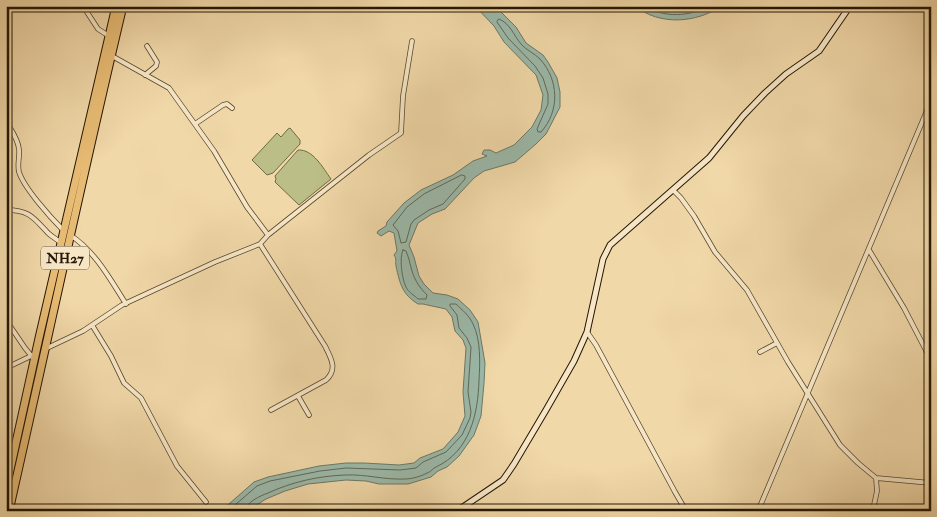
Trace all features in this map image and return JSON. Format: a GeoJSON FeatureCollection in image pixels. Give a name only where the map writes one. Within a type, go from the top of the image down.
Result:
{"type":"FeatureCollection","features":[{"type":"Feature","properties":{"kind":"highway","name":"NH27"},"geometry":{"type":"LineString","coordinates":[[9,511],[116,6]]}},
{"type":"Feature","properties":{"kind":"highway","name":"NH27"},"geometry":{"type":"LineString","coordinates":[[6,488],[33,357],[61,243],[67,233],[123,6]]}},
{"type":"Feature","properties":{"kind":"street"},"geometry":{"type":"LineString","coordinates":[[83,6],[95,25],[109,36]]}},
{"type":"Feature","properties":{"kind":"street"},"geometry":{"type":"LineString","coordinates":[[457,511],[497,485],[509,473],[569,369],[587,332],[607,249],[617,238],[709,158],[743,116],[765,93],[786,74],[819,51],[850,6]]}},
{"type":"Feature","properties":{"kind":"street"},"geometry":{"type":"LineString","coordinates":[[44,350],[69,339],[126,304],[206,266],[260,244],[268,235],[369,155],[401,133],[403,96],[412,41]]}},
{"type":"Feature","properties":{"kind":"street"},"geometry":{"type":"LineString","coordinates":[[146,75],[156,66],[157,62],[148,46]]}},
{"type":"Feature","properties":{"kind":"street"},"geometry":{"type":"LineString","coordinates":[[112,56],[169,88],[214,151],[247,207],[268,235]]}},
{"type":"Feature","properties":{"kind":"street"},"geometry":{"type":"LineString","coordinates":[[758,511],[931,100]]}},
{"type":"Feature","properties":{"kind":"street"},"geometry":{"type":"LineString","coordinates":[[195,124],[223,105],[228,104],[232,108]]}},
{"type":"Feature","properties":{"kind":"street"},"geometry":{"type":"LineString","coordinates":[[6,121],[16,138],[19,148],[18,162],[21,176],[36,198],[67,233],[86,247],[126,304]]}},
{"type":"Feature","properties":{"kind":"street"},"geometry":{"type":"LineString","coordinates":[[673,190],[694,216],[715,252],[747,290],[840,445],[858,464],[876,478],[931,483]]}},
{"type":"Feature","properties":{"kind":"street"},"geometry":{"type":"LineString","coordinates":[[6,210],[22,210],[34,217],[48,233],[61,243]]}},
{"type":"Feature","properties":{"kind":"street"},"geometry":{"type":"LineString","coordinates":[[260,244],[325,346],[333,364],[330,376],[326,380],[271,410]]}},
{"type":"Feature","properties":{"kind":"street"},"geometry":{"type":"LineString","coordinates":[[869,250],[904,308],[931,360]]}},
{"type":"Feature","properties":{"kind":"street"},"geometry":{"type":"LineString","coordinates":[[6,320],[33,357],[6,368]]}},
{"type":"Feature","properties":{"kind":"street"},"geometry":{"type":"LineString","coordinates":[[92,325],[106,346],[124,383],[141,398],[178,466],[206,502]]}},
{"type":"Feature","properties":{"kind":"street"},"geometry":{"type":"LineString","coordinates":[[587,332],[596,345],[686,511]]}},
{"type":"Feature","properties":{"kind":"street"},"geometry":{"type":"LineString","coordinates":[[760,352],[778,343]]}},
{"type":"Feature","properties":{"kind":"street"},"geometry":{"type":"LineString","coordinates":[[298,396],[310,415]]}},
{"type":"Feature","properties":{"kind":"street"},"geometry":{"type":"LineString","coordinates":[[876,478],[877,491],[874,504],[879,511]]}},
{"type":"Feature","properties":{"kind":"green space"},"geometry":{"type":"Polygon","coordinates":[[[290,128],[300,140],[300,144],[273,173],[267,175],[252,160],[277,133],[281,137],[290,128]]]}},
{"type":"Feature","properties":{"kind":"green space"},"geometry":{"type":"Polygon","coordinates":[[[298,150],[313,156],[331,179],[299,205],[275,182],[275,176],[298,150]]]}},
{"type":"Feature","properties":{"kind":"water"},"geometry":{"type":"Polygon","coordinates":[[[475,6],[495,6],[516,27],[526,43],[543,55],[557,78],[560,92],[560,107],[546,134],[536,144],[515,162],[484,171],[474,178],[445,209],[432,214],[418,223],[409,245],[419,276],[424,284],[433,293],[458,299],[470,310],[478,322],[485,363],[481,416],[474,435],[459,456],[447,467],[431,477],[408,484],[379,484],[346,480],[308,484],[266,499],[247,511],[221,511],[254,482],[268,477],[319,466],[346,463],[399,465],[414,463],[420,458],[443,449],[458,432],[465,416],[463,392],[466,348],[463,340],[455,331],[452,317],[446,309],[418,304],[408,296],[400,283],[396,266],[394,255],[397,251],[394,233],[389,231],[381,236],[377,233],[386,226],[387,222],[404,203],[421,190],[453,175],[473,161],[487,156],[482,154],[484,150],[496,153],[514,145],[532,127],[541,110],[543,95],[536,75],[504,42],[494,26],[475,6]]]}},
{"type":"Feature","properties":{"kind":"water"},"geometry":{"type":"Polygon","coordinates":[[[635,6],[722,6],[701,16],[678,20],[655,17],[635,6]]]}}]}
